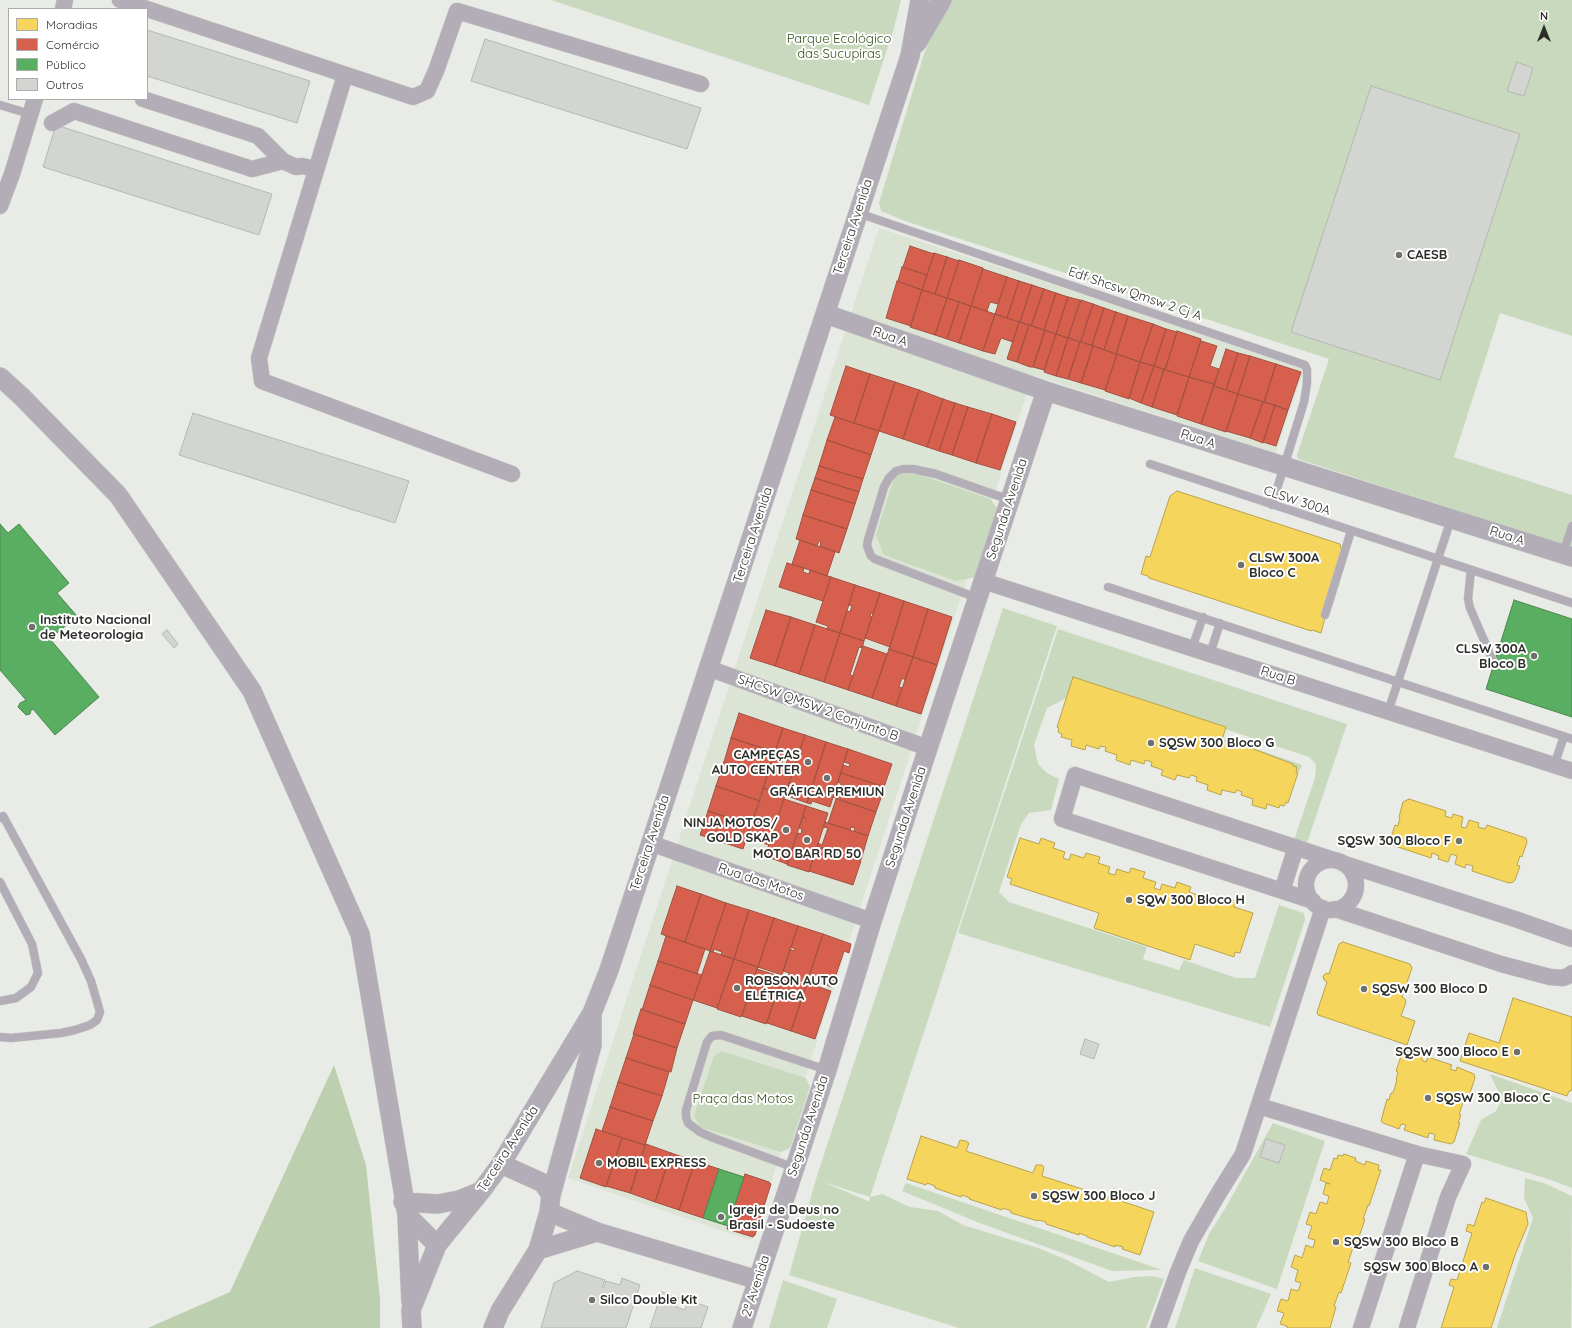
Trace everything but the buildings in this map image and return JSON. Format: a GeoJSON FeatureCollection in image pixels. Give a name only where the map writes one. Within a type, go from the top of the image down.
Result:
{"type":"FeatureCollection","features":[{"type":"Feature","properties":{"kind":"street"},"geometry":{"type":"LineString","coordinates":[[120,0],[144,8]]}},
{"type":"Feature","properties":{"kind":"street"},"geometry":{"type":"LineString","coordinates":[[910,56],[920,0]]}},
{"type":"Feature","properties":{"kind":"street"},"geometry":{"type":"LineString","coordinates":[[910,56],[942,0]]}},
{"type":"Feature","properties":{"kind":"street"},"geometry":{"type":"LineString","coordinates":[[148,9],[412,96],[427,91],[436,71],[457,11],[701,84]]}},
{"type":"Feature","properties":{"kind":"street","name":"Terceira Avenida"},"geometry":{"type":"LineString","coordinates":[[411,1319],[437,1245],[482,1190],[501,1164],[592,1013],[609,970],[910,56]]}},
{"type":"Feature","properties":{"kind":"street"},"geometry":{"type":"LineString","coordinates":[[345,75],[259,358],[262,381],[512,474]]}},
{"type":"Feature","properties":{"kind":"street"},"geometry":{"type":"LineString","coordinates":[[0,206],[12,174],[35,100]]}},
{"type":"Feature","properties":{"kind":"street"},"geometry":{"type":"LineString","coordinates":[[146,100],[258,136],[283,161],[296,167],[302,166],[316,169]]}},
{"type":"Feature","properties":{"kind":"street"},"geometry":{"type":"LineString","coordinates":[[52,122],[74,111],[252,169],[283,161]]}},
{"type":"Feature","properties":{"kind":"street","name":"Rua A"},"geometry":{"type":"LineString","coordinates":[[826,314],[1046,391],[1568,556]]}},
{"type":"Feature","properties":{"kind":"street"},"geometry":{"type":"LineString","coordinates":[[0,377],[22,396],[118,495],[252,691],[360,934],[405,1208],[411,1319]]}},
{"type":"Feature","properties":{"kind":"street","name":"Segunda Avenida"},"geometry":{"type":"LineString","coordinates":[[770,1244],[827,1070],[872,922],[928,748],[1046,391]]}},
{"type":"Feature","properties":{"kind":"street","name":"Rua B"},"geometry":{"type":"LineString","coordinates":[[983,581],[1572,772]]}},
{"type":"Feature","properties":{"kind":"street","name":"SHCSW QMSW 2 Conjunto B"},"geometry":{"type":"LineString","coordinates":[[708,668],[928,748]]}},
{"type":"Feature","properties":{"kind":"street"},"geometry":{"type":"LineString","coordinates":[[1572,939],[1075,775],[1062,819],[1501,964],[1558,978],[1568,976],[1572,973]]}},
{"type":"Feature","properties":{"kind":"street","name":"Rua das Motos"},"geometry":{"type":"LineString","coordinates":[[650,843],[872,922]]}},
{"type":"Feature","properties":{"kind":"street"},"geometry":{"type":"LineString","coordinates":[[1282,891],[1296,847]]}},
{"type":"Feature","properties":{"kind":"street"},"geometry":{"type":"LineString","coordinates":[[1322,861],[1339,862],[1353,873],[1356,884],[1354,896],[1346,905],[1323,906],[1307,891],[1307,879],[1312,868],[1322,861]]}},
{"type":"Feature","properties":{"kind":"street"},"geometry":{"type":"LineString","coordinates":[[1158,1328],[1191,1241],[1243,1154],[1323,906]]}},
{"type":"Feature","properties":{"kind":"street","name":"Terceira Avenida"},"geometry":{"type":"LineString","coordinates":[[493,1328],[500,1311],[538,1250],[592,1045],[592,1013]]}},
{"type":"Feature","properties":{"kind":"street"},"geometry":{"type":"LineString","coordinates":[[1259,1106],[1417,1154],[1463,1164],[1448,1197],[1407,1328]]}},
{"type":"Feature","properties":{"kind":"street"},"geometry":{"type":"LineString","coordinates":[[1361,1328],[1417,1154]]}},
{"type":"Feature","properties":{"kind":"street"},"geometry":{"type":"LineString","coordinates":[[501,1164],[542,1184],[550,1203],[597,1232],[758,1280]]}},
{"type":"Feature","properties":{"kind":"street"},"geometry":{"type":"LineString","coordinates":[[405,1208],[459,1200],[482,1190]]}},
{"type":"Feature","properties":{"kind":"street"},"geometry":{"type":"LineString","coordinates":[[405,1208],[437,1245]]}},
{"type":"Feature","properties":{"kind":"street"},"geometry":{"type":"LineString","coordinates":[[538,1250],[597,1232]]}},
{"type":"Feature","properties":{"kind":"street","name":"2ª Avenida"},"geometry":{"type":"LineString","coordinates":[[742,1328],[770,1244]]}},
{"type":"Feature","properties":{"kind":"street"},"geometry":{"type":"LineString","coordinates":[[1166,1307],[1166,1328]]}},
{"type":"Feature","properties":{"kind":"lane"},"geometry":{"type":"LineString","coordinates":[[0,105],[30,114]]}},
{"type":"Feature","properties":{"kind":"lane","name":"Edf Shcsw Qmsw 2 Cj A"},"geometry":{"type":"LineString","coordinates":[[858,212],[1305,365],[1307,370],[1307,383],[1304,402],[1284,467]]}},
{"type":"Feature","properties":{"kind":"lane","name":"CLSW 300A"},"geometry":{"type":"LineString","coordinates":[[1150,464],[1572,603]]}},
{"type":"Feature","properties":{"kind":"lane"},"geometry":{"type":"LineString","coordinates":[[1272,505],[1284,467]]}},
{"type":"Feature","properties":{"kind":"lane"},"geometry":{"type":"LineString","coordinates":[[977,598],[875,560],[871,556],[867,546],[868,540],[884,486],[896,471],[913,469],[936,474],[1010,500]]}},
{"type":"Feature","properties":{"kind":"lane"},"geometry":{"type":"LineString","coordinates":[[1388,712],[1451,518]]}},
{"type":"Feature","properties":{"kind":"lane"},"geometry":{"type":"LineString","coordinates":[[1568,556],[1572,526]]}},
{"type":"Feature","properties":{"kind":"lane"},"geometry":{"type":"LineString","coordinates":[[1325,615],[1351,531]]}},
{"type":"Feature","properties":{"kind":"lane"},"geometry":{"type":"LineString","coordinates":[[1471,570],[1468,590],[1470,608],[1494,663]]}},
{"type":"Feature","properties":{"kind":"lane"},"geometry":{"type":"LineString","coordinates":[[1108,587],[1568,737],[1554,766]]}},
{"type":"Feature","properties":{"kind":"lane"},"geometry":{"type":"LineString","coordinates":[[1192,648],[1203,617]]}},
{"type":"Feature","properties":{"kind":"lane"},"geometry":{"type":"LineString","coordinates":[[1210,654],[1220,623]]}},
{"type":"Feature","properties":{"kind":"lane"},"geometry":{"type":"LineString","coordinates":[[0,1037],[11,1038],[61,1033],[75,1030],[90,1025],[97,1020],[100,1012],[91,981],[81,959],[1,817]]}},
{"type":"Feature","properties":{"kind":"lane"},"geometry":{"type":"LineString","coordinates":[[0,882],[32,944],[38,973],[30,987],[16,998],[0,1001]]}},
{"type":"Feature","properties":{"kind":"lane"},"geometry":{"type":"LineString","coordinates":[[795,1168],[711,1137],[700,1132],[688,1123],[686,1110],[707,1042],[712,1036],[721,1035],[827,1070]]}},
{"type":"Feature","properties":{"kind":"shaded area"},"geometry":{"type":"Polygon","coordinates":[[[879,228],[1305,366],[1276,453],[1033,375],[752,1241],[568,1178],[879,228]]]}},
{"type":"Feature","properties":{"kind":"green space","name":"Parque Ecológico das Sucupiras"},"geometry":{"type":"Polygon","coordinates":[[[551,0],[901,0],[894,28],[869,105],[551,0]]]}},
{"type":"Feature","properties":{"kind":"green space"},"geometry":{"type":"Polygon","coordinates":[[[947,0],[1572,0],[1572,336],[1500,313],[1454,457],[1572,495],[1572,548],[1298,459],[1297,455],[1329,359],[905,221],[881,211],[879,203],[923,57],[947,0]]]}},
{"type":"Feature","properties":{"kind":"green space"},"geometry":{"type":"Polygon","coordinates":[[[915,473],[990,499],[998,509],[976,577],[956,581],[884,555],[876,535],[895,475],[915,473]]]}},
{"type":"Feature","properties":{"kind":"green space"},"geometry":{"type":"Polygon","coordinates":[[[1003,608],[1057,626],[870,1197],[882,1194],[910,1207],[938,1211],[963,1225],[1038,1248],[1067,1260],[1109,1282],[1134,1277],[1152,1276],[1164,1279],[1146,1328],[959,1328],[789,1275],[816,1179],[1003,608]],[[823,1182],[868,1201],[870,1197],[823,1182]]]}},
{"type":"Feature","properties":{"kind":"green space"},"geometry":{"type":"Polygon","coordinates":[[[1058,629],[1347,724],[1307,843],[1294,840],[1315,778],[1315,763],[1309,757],[1225,729],[1223,738],[1300,764],[1302,766],[1298,773],[1069,697],[1047,708],[1034,745],[1038,764],[1047,773],[1059,779],[1051,810],[1029,813],[1021,824],[999,892],[1009,902],[1147,947],[1143,959],[1179,970],[1184,960],[1236,978],[1255,978],[1279,905],[1304,913],[1305,920],[1270,1027],[958,933],[1058,629]]]}},
{"type":"Feature","properties":{"kind":"green space","name":"Praça das Motos"},"geometry":{"type":"Polygon","coordinates":[[[722,1051],[806,1078],[810,1087],[790,1148],[781,1152],[700,1127],[694,1116],[714,1056],[722,1051]]]}},
{"type":"Feature","properties":{"kind":"green space"},"geometry":{"type":"Polygon","coordinates":[[[334,1065],[366,1165],[380,1299],[380,1328],[148,1328],[230,1292],[334,1065]]]}},
{"type":"Feature","properties":{"kind":"green space"},"geometry":{"type":"Polygon","coordinates":[[[1490,1074],[1572,1103],[1572,1188],[1551,1180],[1466,1154],[1481,1120],[1496,1111],[1502,1099],[1490,1074]]]}},
{"type":"Feature","properties":{"kind":"green space"},"geometry":{"type":"Polygon","coordinates":[[[1273,1123],[1325,1141],[1277,1289],[1198,1261],[1209,1234],[1226,1207],[1273,1123]]]}},
{"type":"Feature","properties":{"kind":"green space"},"geometry":{"type":"Polygon","coordinates":[[[1525,1178],[1544,1183],[1572,1196],[1571,1328],[1497,1328],[1533,1218],[1524,1198],[1525,1178]]]}},
{"type":"Feature","properties":{"kind":"green space"},"geometry":{"type":"Polygon","coordinates":[[[906,1183],[1162,1270],[1112,1271],[977,1222],[902,1191],[906,1183]]]}},
{"type":"Feature","properties":{"kind":"green space"},"geometry":{"type":"Polygon","coordinates":[[[1195,1268],[1271,1294],[1256,1328],[1175,1328],[1195,1268]]]}},
{"type":"Feature","properties":{"kind":"green space"},"geometry":{"type":"Polygon","coordinates":[[[783,1280],[837,1299],[827,1328],[769,1328],[783,1280]]]}},
{"type":"Feature","properties":{"kind":"place","name":"CAESB"},"geometry":{"type":"Point","coordinates":[1399,255]}},
{"type":"Feature","properties":{"kind":"place","name":"CLSW 300A Bloco C"},"geometry":{"type":"Point","coordinates":[1241,565]}},
{"type":"Feature","properties":{"kind":"place","name":"Instituto Nacional de Meteorologia"},"geometry":{"type":"Point","coordinates":[32,627]}},
{"type":"Feature","properties":{"kind":"place","name":"CLSW 300A Bloco B"},"geometry":{"type":"Point","coordinates":[1534,656]}},
{"type":"Feature","properties":{"kind":"place","name":"SQSW 300 Bloco G"},"geometry":{"type":"Point","coordinates":[1151,743]}},
{"type":"Feature","properties":{"kind":"place","name":"CAMPEÇAS AUTO CENTER"},"geometry":{"type":"Point","coordinates":[808,762]}},
{"type":"Feature","properties":{"kind":"place","name":"GRÁFICA PREMIUN"},"geometry":{"type":"Point","coordinates":[827,778]}},
{"type":"Feature","properties":{"kind":"place","name":"NINJA MOTOS/ GOLD SKAP"},"geometry":{"type":"Point","coordinates":[786,830]}},
{"type":"Feature","properties":{"kind":"place","name":"MOTO BAR RD 50"},"geometry":{"type":"Point","coordinates":[807,840]}},
{"type":"Feature","properties":{"kind":"place","name":"SQSW 300 Bloco F"},"geometry":{"type":"Point","coordinates":[1459,841]}},
{"type":"Feature","properties":{"kind":"place","name":"SQW 300 Bloco H"},"geometry":{"type":"Point","coordinates":[1129,900]}},
{"type":"Feature","properties":{"kind":"place","name":"ROBSON AUTO ELÉTRICA"},"geometry":{"type":"Point","coordinates":[737,988]}},
{"type":"Feature","properties":{"kind":"place","name":"SQSW 300 Bloco D"},"geometry":{"type":"Point","coordinates":[1364,989]}},
{"type":"Feature","properties":{"kind":"place","name":"SQSW 300 Bloco E"},"geometry":{"type":"Point","coordinates":[1517,1052]}},
{"type":"Feature","properties":{"kind":"place","name":"SQSW 300 Bloco C"},"geometry":{"type":"Point","coordinates":[1428,1098]}},
{"type":"Feature","properties":{"kind":"place","name":"MOBIL EXPRESS"},"geometry":{"type":"Point","coordinates":[599,1163]}},
{"type":"Feature","properties":{"kind":"place","name":"SQSW 300 Bloco J"},"geometry":{"type":"Point","coordinates":[1034,1196]}},
{"type":"Feature","properties":{"kind":"place","name":"Igreja de Deus no Brasil - Sudoeste"},"geometry":{"type":"Point","coordinates":[721,1217]}},
{"type":"Feature","properties":{"kind":"place","name":"SQSW 300 Bloco B"},"geometry":{"type":"Point","coordinates":[1336,1242]}},
{"type":"Feature","properties":{"kind":"place","name":"SQSW 300 Bloco A"},"geometry":{"type":"Point","coordinates":[1486,1267]}},
{"type":"Feature","properties":{"kind":"place","name":"Silco Double Kit"},"geometry":{"type":"Point","coordinates":[592,1300]}}]}
